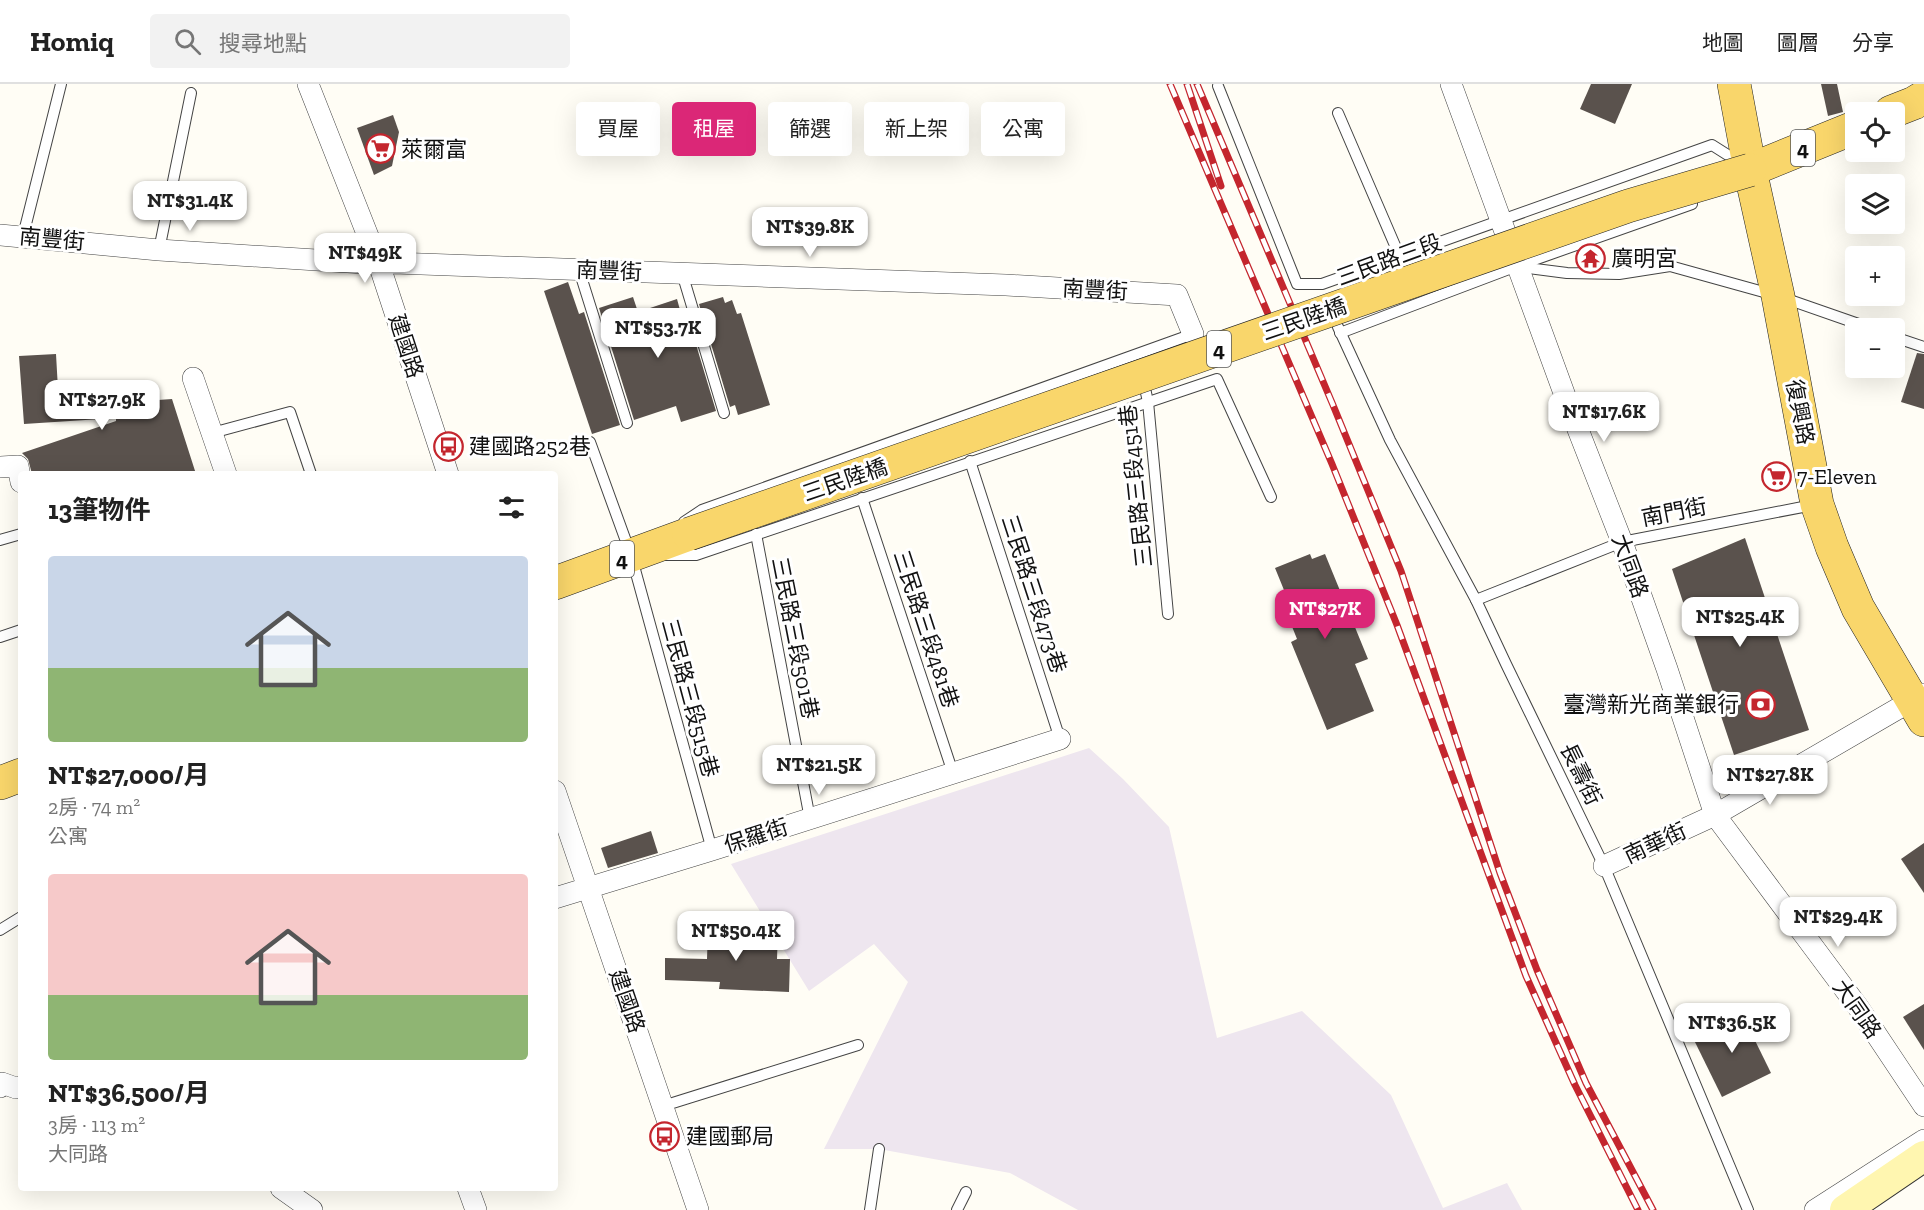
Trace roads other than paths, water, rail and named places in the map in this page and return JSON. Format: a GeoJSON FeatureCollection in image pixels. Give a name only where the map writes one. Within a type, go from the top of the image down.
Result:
{"type":"FeatureCollection","features":[{"type":"Feature","properties":{"kind":"main road","name":"復興路"},"geometry":{"type":"LineString","coordinates":[[1734,84],[1739,180],[1778,296],[1817,504],[1832,547],[1858,608],[1920,705]]}},
{"type":"Feature","properties":{"kind":"main road","name":"4"},"geometry":{"type":"LineString","coordinates":[[1739,180],[1845,132]]}},
{"type":"Feature","properties":{"kind":"main road","name":"三民陸橋"},"geometry":{"type":"LineString","coordinates":[[631,555],[1628,207],[1739,180]]}},
{"type":"Feature","properties":{"kind":"main road","name":"4"},"geometry":{"type":"LineString","coordinates":[[558,582],[631,555]]}},
{"type":"Feature","properties":{"kind":"main road"},"geometry":{"type":"LineString","coordinates":[[0,783],[18,776]]}},
{"type":"Feature","properties":{"kind":"street","name":"建國路"},"geometry":{"type":"LineString","coordinates":[[308,84],[379,264],[447,471]]}},
{"type":"Feature","properties":{"kind":"street","name":"大同路"},"geometry":{"type":"LineString","coordinates":[[1451,84],[1568,404],[1622,542],[1667,669],[1714,816],[1858,1007],[1924,1106]]}},
{"type":"Feature","properties":{"kind":"street","name":"南豐街"},"geometry":{"type":"LineString","coordinates":[[0,235],[159,250],[379,264],[1006,285],[1177,295],[1193,334]]}},
{"type":"Feature","properties":{"kind":"street"},"geometry":{"type":"LineString","coordinates":[[193,378],[225,471]]}},
{"type":"Feature","properties":{"kind":"street"},"geometry":{"type":"LineString","coordinates":[[0,467],[18,466],[19,471]]}},
{"type":"Feature","properties":{"kind":"street","name":"南華街"},"geometry":{"type":"LineString","coordinates":[[1605,866],[1714,816],[1920,705]]}},
{"type":"Feature","properties":{"kind":"street","name":"保羅街"},"geometry":{"type":"LineString","coordinates":[[558,897],[1060,739]]}},
{"type":"Feature","properties":{"kind":"street","name":"建國路"},"geometry":{"type":"LineString","coordinates":[[558,800],[698,1210]]}},
{"type":"Feature","properties":{"kind":"street"},"geometry":{"type":"LineString","coordinates":[[1815,1210],[1924,1140]]}},
{"type":"Feature","properties":{"kind":"street"},"geometry":{"type":"LineString","coordinates":[[1845,1210],[1924,1156]]}},
{"type":"Feature","properties":{"kind":"street"},"geometry":{"type":"LineString","coordinates":[[1864,1210],[1924,1170]]}},
{"type":"Feature","properties":{"kind":"street"},"geometry":{"type":"LineString","coordinates":[[285,1191],[312,1210]]}},
{"type":"Feature","properties":{"kind":"street"},"geometry":{"type":"LineString","coordinates":[[469,1191],[476,1210]]}},
{"type":"Feature","properties":{"kind":"lane"},"geometry":{"type":"LineString","coordinates":[[23,236],[61,84]]}},
{"type":"Feature","properties":{"kind":"lane"},"geometry":{"type":"LineString","coordinates":[[1218,86],[1297,284],[1322,284]]}},
{"type":"Feature","properties":{"kind":"lane"},"geometry":{"type":"LineString","coordinates":[[159,250],[190,93]]}},
{"type":"Feature","properties":{"kind":"lane"},"geometry":{"type":"LineString","coordinates":[[1338,114],[1400,257]]}},
{"type":"Feature","properties":{"kind":"lane","name":"三民路三段"},"geometry":{"type":"LineString","coordinates":[[1340,333],[1322,284],[1712,145],[1739,180]]}},
{"type":"Feature","properties":{"kind":"lane"},"geometry":{"type":"LineString","coordinates":[[1340,333],[1706,198]]}},
{"type":"Feature","properties":{"kind":"lane"},"geometry":{"type":"LineString","coordinates":[[1517,266],[1567,273],[1619,274],[1670,266],[1778,296],[1845,319]]}},
{"type":"Feature","properties":{"kind":"lane"},"geometry":{"type":"LineString","coordinates":[[579,270],[627,423]]}},
{"type":"Feature","properties":{"kind":"lane"},"geometry":{"type":"LineString","coordinates":[[682,273],[724,413]]}},
{"type":"Feature","properties":{"kind":"lane","name":"長壽街"},"geometry":{"type":"LineString","coordinates":[[1340,333],[1390,440],[1476,600],[1605,866],[1748,1210]]}},
{"type":"Feature","properties":{"kind":"lane"},"geometry":{"type":"LineString","coordinates":[[631,555],[702,510],[1193,334]]}},
{"type":"Feature","properties":{"kind":"lane"},"geometry":{"type":"LineString","coordinates":[[1905,341],[1924,347]]}},
{"type":"Feature","properties":{"kind":"lane","name":"三民路三段451巷"},"geometry":{"type":"LineString","coordinates":[[1138,354],[1148,402],[1168,614]]}},
{"type":"Feature","properties":{"kind":"lane"},"geometry":{"type":"LineString","coordinates":[[631,555],[696,555],[1217,379],[1271,497]]}},
{"type":"Feature","properties":{"kind":"lane"},"geometry":{"type":"LineString","coordinates":[[212,433],[290,412],[311,471]]}},
{"type":"Feature","properties":{"kind":"lane","name":"三民路三段515巷"},"geometry":{"type":"LineString","coordinates":[[590,442],[631,555],[712,850]]}},
{"type":"Feature","properties":{"kind":"lane","name":"三民路三段473巷"},"geometry":{"type":"LineString","coordinates":[[970,461],[1060,739]]}},
{"type":"Feature","properties":{"kind":"lane","name":"三民路三段481巷"},"geometry":{"type":"LineString","coordinates":[[862,498],[954,773]]}},
{"type":"Feature","properties":{"kind":"lane","name":"南門街"},"geometry":{"type":"LineString","coordinates":[[1476,600],[1622,542],[1817,504]]}},
{"type":"Feature","properties":{"kind":"lane","name":"三民路三段501巷"},"geometry":{"type":"LineString","coordinates":[[756,534],[810,819]]}},
{"type":"Feature","properties":{"kind":"lane"},"geometry":{"type":"LineString","coordinates":[[0,540],[18,535]]}},
{"type":"Feature","properties":{"kind":"lane"},"geometry":{"type":"LineString","coordinates":[[0,637],[18,631]]}},
{"type":"Feature","properties":{"kind":"lane"},"geometry":{"type":"LineString","coordinates":[[0,930],[18,920]]}},
{"type":"Feature","properties":{"kind":"lane"},"geometry":{"type":"LineString","coordinates":[[663,1106],[858,1045]]}},
{"type":"Feature","properties":{"kind":"lane"},"geometry":{"type":"LineString","coordinates":[[870,1210],[879,1149]]}},
{"type":"Feature","properties":{"kind":"lane"},"geometry":{"type":"LineString","coordinates":[[957,1210],[966,1192]]}},
{"type":"Feature","properties":{"kind":"railway"},"geometry":{"type":"LineString","coordinates":[[1170,84],[1332,464],[1397,625],[1526,976],[1575,1085],[1638,1210]]}},
{"type":"Feature","properties":{"kind":"railway"},"geometry":{"type":"LineString","coordinates":[[1187,84],[1221,186]]}},
{"type":"Feature","properties":{"kind":"railway"},"geometry":{"type":"LineString","coordinates":[[1197,84],[1401,571],[1500,873],[1537,970],[1586,1083],[1653,1210]]}},
{"type":"Feature","properties":{"kind":"place","name":"萊爾富"},"geometry":{"type":"Point","coordinates":[380,149]}},
{"type":"Feature","properties":{"kind":"place","name":"廣明宮"},"geometry":{"type":"Point","coordinates":[1590,258]}},
{"type":"Feature","properties":{"kind":"place","name":"建國路252巷"},"geometry":{"type":"Point","coordinates":[448,446]}},
{"type":"Feature","properties":{"kind":"place","name":"7-Eleven"},"geometry":{"type":"Point","coordinates":[1776,476]}},
{"type":"Feature","properties":{"kind":"place","name":"臺灣新光商業銀行"},"geometry":{"type":"Point","coordinates":[1760,704]}},
{"type":"Feature","properties":{"kind":"place","name":"建國郵局"},"geometry":{"type":"Point","coordinates":[665,1136]}}]}
